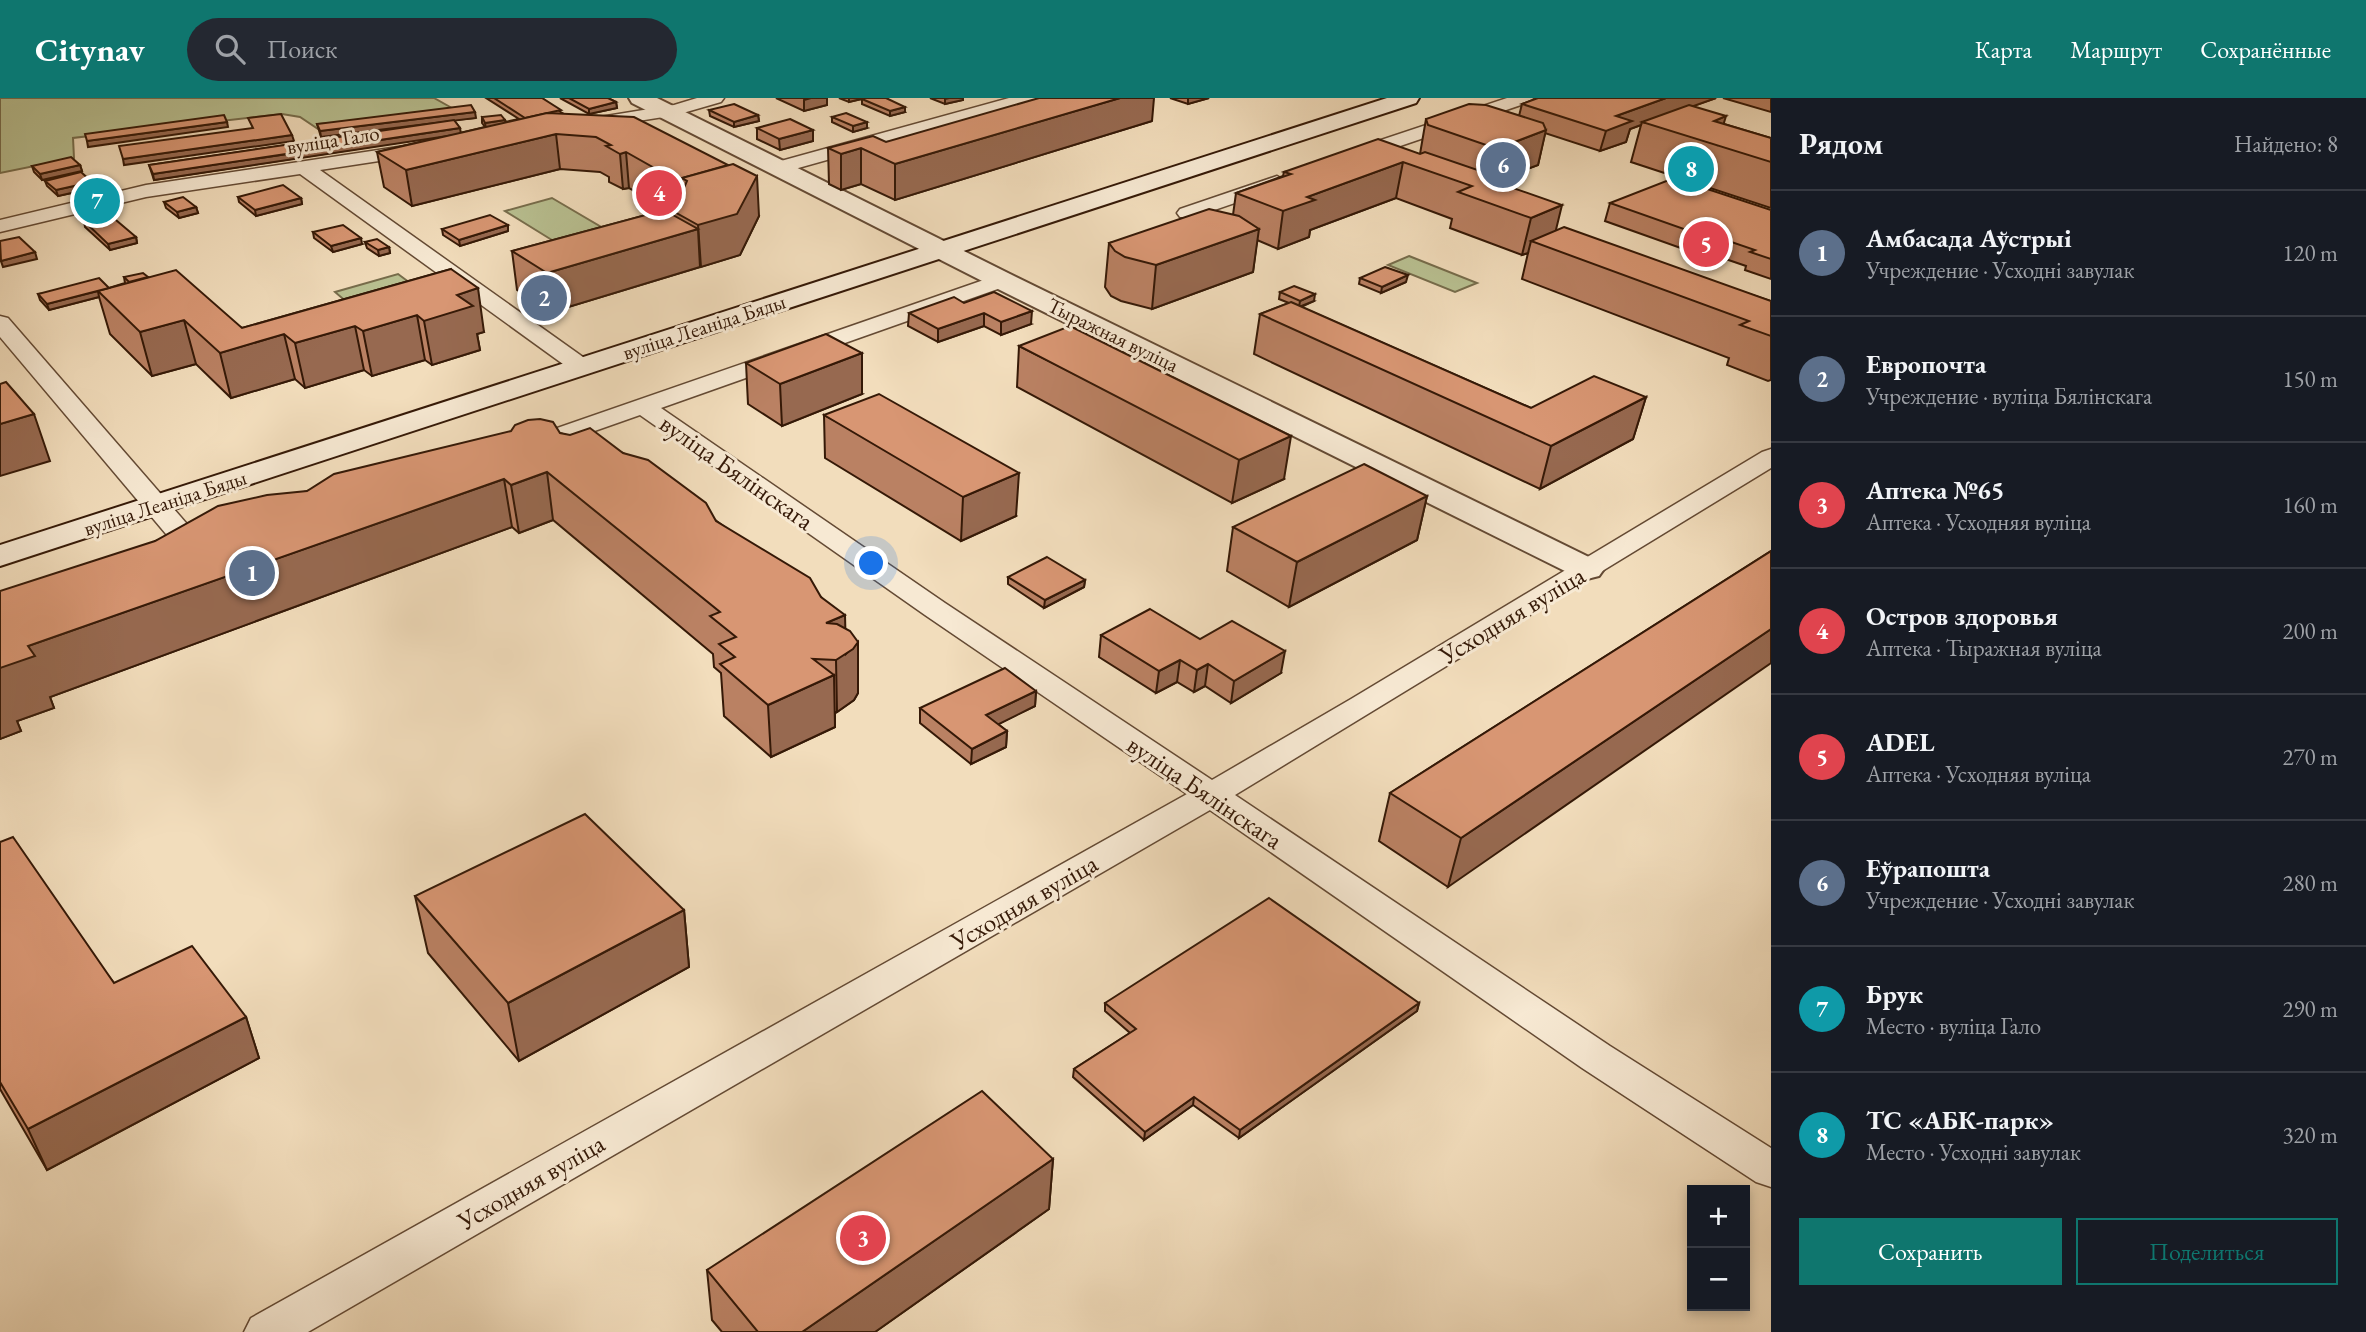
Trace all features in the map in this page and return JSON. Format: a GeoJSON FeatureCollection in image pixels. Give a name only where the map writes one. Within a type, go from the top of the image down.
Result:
{"type":"FeatureCollection","features":[{"type":"Feature","properties":{"kind":"main road","name":"Тыражная вуліца"},"geometry":{"type":"LineString","coordinates":[[640,98],[1001,280],[1587,569]]}},
{"type":"Feature","properties":{"kind":"main road","name":"вуліца Леаніда Бяды"},"geometry":{"type":"LineString","coordinates":[[0,556],[1408,98]]}},
{"type":"Feature","properties":{"kind":"street"},"geometry":{"type":"LineString","coordinates":[[572,127],[667,112],[715,98]]}},
{"type":"Feature","properties":{"kind":"street"},"geometry":{"type":"LineString","coordinates":[[777,168],[1028,98]]}},
{"type":"Feature","properties":{"kind":"street"},"geometry":{"type":"LineString","coordinates":[[1334,162],[1524,98]]}},
{"type":"Feature","properties":{"kind":"street","name":"вуліца Гало"},"geometry":{"type":"LineString","coordinates":[[0,226],[146,191],[437,147]]}},
{"type":"Feature","properties":{"kind":"street"},"geometry":{"type":"LineString","coordinates":[[303,167],[582,367]]}},
{"type":"Feature","properties":{"kind":"street"},"geometry":{"type":"LineString","coordinates":[[1187,213],[1289,177]]}},
{"type":"Feature","properties":{"kind":"street"},"geometry":{"type":"LineString","coordinates":[[502,456],[1001,280]]}},
{"type":"Feature","properties":{"kind":"street"},"geometry":{"type":"LineString","coordinates":[[0,323],[203,560]]}},
{"type":"Feature","properties":{"kind":"street","name":"вуліца Бялінскага"},"geometry":{"type":"LineString","coordinates":[[644,407],[945,616],[1585,1050],[1771,1170]]}},
{"type":"Feature","properties":{"kind":"street","name":"Усходняя вуліца"},"geometry":{"type":"LineString","coordinates":[[267,1332],[1210,795],[1362,706],[1771,457]]}},
{"type":"Feature","properties":{"kind":"street"},"geometry":{"type":"LineString","coordinates":[[178,569],[229,551]]}},
{"type":"Feature","properties":{"kind":"green space"},"geometry":{"type":"Polygon","coordinates":[[[0,98],[434,98],[459,112],[318,129],[300,117],[282,114],[73,138],[74,158],[0,173],[0,98]]]}},
{"type":"Feature","properties":{"kind":"green space"},"geometry":{"type":"Polygon","coordinates":[[[552,198],[608,231],[560,245],[505,211],[552,198]]]}},
{"type":"Feature","properties":{"kind":"green space"},"geometry":{"type":"Polygon","coordinates":[[[1409,256],[1477,283],[1455,292],[1388,265],[1409,256]]]}},
{"type":"Feature","properties":{"kind":"green space"},"geometry":{"type":"Polygon","coordinates":[[[398,274],[437,303],[370,322],[335,292],[398,274]]]}},
{"type":"Feature","properties":{"kind":"building"},"geometry":{"type":"Polygon","coordinates":[[[494,98],[542,98],[561,110],[525,118],[494,98]]]}},
{"type":"Feature","properties":{"kind":"building"},"geometry":{"type":"Polygon","coordinates":[[[569,98],[608,98],[616,102],[589,109],[569,98]]]}},
{"type":"Feature","properties":{"kind":"building"},"geometry":{"type":"Polygon","coordinates":[[[886,98],[905,107],[890,111],[862,99],[886,98]]]}},
{"type":"Feature","properties":{"kind":"building"},"geometry":{"type":"Polygon","coordinates":[[[1039,98],[1120,98],[895,164],[861,148],[841,154],[828,148],[873,136],[886,142],[1039,98]]]}},
{"type":"Feature","properties":{"kind":"building"},"geometry":{"type":"Polygon","coordinates":[[[1538,98],[1666,98],[1616,116],[1632,121],[1606,131],[1522,104],[1538,98]]]}},
{"type":"Feature","properties":{"kind":"building"},"geometry":{"type":"Polygon","coordinates":[[[734,104],[758,115],[734,122],[709,110],[734,104]]]}},
{"type":"Feature","properties":{"kind":"building"},"geometry":{"type":"Polygon","coordinates":[[[1469,104],[1486,105],[1543,123],[1546,130],[1504,146],[1486,145],[1428,125],[1426,119],[1469,104]]]}},
{"type":"Feature","properties":{"kind":"building"},"geometry":{"type":"Polygon","coordinates":[[[471,105],[475,112],[320,131],[317,124],[471,105]]]}},
{"type":"Feature","properties":{"kind":"building"},"geometry":{"type":"Polygon","coordinates":[[[1689,105],[1726,116],[1714,121],[1771,138],[1771,162],[1642,122],[1689,105]]]}},
{"type":"Feature","properties":{"kind":"building"},"geometry":{"type":"Polygon","coordinates":[[[547,113],[634,117],[728,165],[682,178],[682,182],[671,177],[665,178],[650,170],[656,169],[626,152],[620,154],[606,146],[611,145],[596,137],[556,134],[406,170],[377,152],[547,113]]]}},
{"type":"Feature","properties":{"kind":"building"},"geometry":{"type":"Polygon","coordinates":[[[846,113],[867,122],[853,126],[832,117],[846,113]]]}},
{"type":"Feature","properties":{"kind":"building"},"geometry":{"type":"Polygon","coordinates":[[[281,114],[292,135],[123,159],[119,146],[253,128],[248,118],[281,114]]]}},
{"type":"Feature","properties":{"kind":"building"},"geometry":{"type":"Polygon","coordinates":[[[224,115],[227,122],[87,141],[85,134],[224,115]]]}},
{"type":"Feature","properties":{"kind":"building"},"geometry":{"type":"Polygon","coordinates":[[[501,115],[505,120],[485,123],[482,117],[501,115]]]}},
{"type":"Feature","properties":{"kind":"building"},"geometry":{"type":"Polygon","coordinates":[[[790,119],[813,130],[779,139],[757,128],[790,119]]]}},
{"type":"Feature","properties":{"kind":"building"},"geometry":{"type":"Polygon","coordinates":[[[454,120],[460,128],[153,174],[149,165],[454,120]]]}},
{"type":"Feature","properties":{"kind":"building"},"geometry":{"type":"Polygon","coordinates":[[[1378,139],[1501,178],[1493,181],[1562,205],[1531,218],[1458,192],[1472,186],[1403,162],[1307,197],[1315,200],[1283,211],[1236,193],[1291,174],[1284,172],[1378,139]]]}},
{"type":"Feature","properties":{"kind":"building"},"geometry":{"type":"Polygon","coordinates":[[[71,157],[80,165],[40,174],[32,166],[71,157]]]}},
{"type":"Feature","properties":{"kind":"building"},"geometry":{"type":"Polygon","coordinates":[[[733,164],[757,176],[737,214],[698,225],[664,206],[678,202],[687,181],[682,178],[733,164]]]}},
{"type":"Feature","properties":{"kind":"building"},"geometry":{"type":"Polygon","coordinates":[[[81,172],[92,182],[56,190],[45,181],[81,172]]]}},
{"type":"Feature","properties":{"kind":"building"},"geometry":{"type":"Polygon","coordinates":[[[1674,178],[1771,210],[1771,259],[1750,252],[1755,250],[1717,237],[1712,239],[1610,203],[1674,178]]]}},
{"type":"Feature","properties":{"kind":"building"},"geometry":{"type":"Polygon","coordinates":[[[283,185],[301,198],[255,210],[238,197],[283,185]]]}},
{"type":"Feature","properties":{"kind":"building"},"geometry":{"type":"Polygon","coordinates":[[[183,197],[196,207],[177,212],[164,202],[183,197]]]}},
{"type":"Feature","properties":{"kind":"building"},"geometry":{"type":"Polygon","coordinates":[[[1209,209],[1239,216],[1259,229],[1156,265],[1125,257],[1109,243],[1209,209]]]}},
{"type":"Feature","properties":{"kind":"building"},"geometry":{"type":"Polygon","coordinates":[[[664,210],[698,229],[547,273],[512,251],[664,210]]]}},
{"type":"Feature","properties":{"kind":"building"},"geometry":{"type":"Polygon","coordinates":[[[110,215],[136,237],[108,244],[84,221],[110,215]]]}},
{"type":"Feature","properties":{"kind":"building"},"geometry":{"type":"Polygon","coordinates":[[[490,215],[508,225],[459,240],[442,229],[490,215]]]}},
{"type":"Feature","properties":{"kind":"building"},"geometry":{"type":"Polygon","coordinates":[[[343,225],[361,238],[331,246],[313,232],[343,225]]]}},
{"type":"Feature","properties":{"kind":"building"},"geometry":{"type":"Polygon","coordinates":[[[1564,227],[1771,301],[1771,336],[1740,325],[1749,321],[1531,241],[1564,227]]]}},
{"type":"Feature","properties":{"kind":"building"},"geometry":{"type":"Polygon","coordinates":[[[19,237],[35,252],[1,261],[0,241],[19,237]]]}},
{"type":"Feature","properties":{"kind":"building"},"geometry":{"type":"Polygon","coordinates":[[[377,239],[389,247],[378,250],[365,242],[377,239]]]}},
{"type":"Feature","properties":{"kind":"building"},"geometry":{"type":"Polygon","coordinates":[[[1385,267],[1408,275],[1382,287],[1360,278],[1385,267]]]}},
{"type":"Feature","properties":{"kind":"building"},"geometry":{"type":"Polygon","coordinates":[[[451,269],[478,288],[457,295],[473,306],[424,321],[417,315],[363,331],[355,326],[295,343],[284,334],[220,353],[184,320],[140,332],[98,291],[176,270],[242,328],[451,269]]]}},
{"type":"Feature","properties":{"kind":"building"},"geometry":{"type":"Polygon","coordinates":[[[143,273],[148,277],[129,282],[124,277],[143,273]]]}},
{"type":"Feature","properties":{"kind":"building"},"geometry":{"type":"Polygon","coordinates":[[[99,278],[109,288],[47,304],[38,294],[99,278]]]}},
{"type":"Feature","properties":{"kind":"building"},"geometry":{"type":"Polygon","coordinates":[[[1294,286],[1315,294],[1300,301],[1280,292],[1294,286]]]}},
{"type":"Feature","properties":{"kind":"building"},"geometry":{"type":"Polygon","coordinates":[[[994,292],[1032,311],[1001,322],[984,313],[938,329],[909,313],[954,297],[964,303],[994,292]]]}},
{"type":"Feature","properties":{"kind":"building"},"geometry":{"type":"Polygon","coordinates":[[[1291,302],[1531,408],[1594,376],[1646,397],[1551,446],[1260,314],[1291,302]]]}},
{"type":"Feature","properties":{"kind":"building"},"geometry":{"type":"Polygon","coordinates":[[[1070,326],[1291,436],[1239,460],[1019,346],[1070,326]]]}},
{"type":"Feature","properties":{"kind":"building"},"geometry":{"type":"Polygon","coordinates":[[[826,334],[862,353],[780,384],[746,363],[826,334]]]}},
{"type":"Feature","properties":{"kind":"building"},"geometry":{"type":"Polygon","coordinates":[[[6,382],[34,414],[0,424],[0,384],[6,382]]]}},
{"type":"Feature","properties":{"kind":"building"},"geometry":{"type":"Polygon","coordinates":[[[879,394],[1019,473],[963,497],[824,415],[879,394]]]}},
{"type":"Feature","properties":{"kind":"building"},"geometry":{"type":"Polygon","coordinates":[[[540,419],[553,422],[560,433],[570,435],[590,428],[623,453],[648,460],[706,503],[716,521],[810,578],[821,597],[845,615],[826,623],[837,624],[850,631],[858,642],[853,649],[836,660],[813,659],[834,675],[768,705],[720,664],[735,657],[719,644],[736,637],[710,616],[720,612],[547,472],[511,485],[504,479],[28,646],[35,656],[0,668],[0,591],[155,541],[218,506],[267,495],[307,491],[334,474],[511,431],[515,425],[540,419]]]}},
{"type":"Feature","properties":{"kind":"building"},"geometry":{"type":"Polygon","coordinates":[[[1364,464],[1427,496],[1297,562],[1233,527],[1364,464]]]}},
{"type":"Feature","properties":{"kind":"building"},"geometry":{"type":"Polygon","coordinates":[[[1771,551],[1771,629],[1461,838],[1390,793],[1771,551]]]}},
{"type":"Feature","properties":{"kind":"building"},"geometry":{"type":"Polygon","coordinates":[[[1047,557],[1085,580],[1045,600],[1008,577],[1047,557]]]}},
{"type":"Feature","properties":{"kind":"building"},"geometry":{"type":"Polygon","coordinates":[[[1150,609],[1200,639],[1232,621],[1285,651],[1234,681],[1208,664],[1197,670],[1180,660],[1159,671],[1101,635],[1150,609]]]}},
{"type":"Feature","properties":{"kind":"building"},"geometry":{"type":"Polygon","coordinates":[[[1005,668],[1036,691],[986,715],[1007,731],[972,749],[920,708],[1005,668]]]}},
{"type":"Feature","properties":{"kind":"building"},"geometry":{"type":"Polygon","coordinates":[[[585,814],[684,910],[508,1003],[415,896],[585,814]]]}},
{"type":"Feature","properties":{"kind":"building"},"geometry":{"type":"Polygon","coordinates":[[[13,837],[114,983],[192,946],[246,1017],[28,1129],[0,1082],[0,842],[13,837]]]}},
{"type":"Feature","properties":{"kind":"building"},"geometry":{"type":"Polygon","coordinates":[[[1269,898],[1419,1003],[1240,1130],[1194,1097],[1145,1132],[1074,1069],[1136,1029],[1105,1003],[1269,898]]]}},
{"type":"Feature","properties":{"kind":"building"},"geometry":{"type":"Polygon","coordinates":[[[982,1091],[1053,1159],[802,1332],[758,1332],[707,1270],[982,1091]]]}},
{"type":"Feature","properties":{"kind":"place","name":"Еўрапошта"},"geometry":{"type":"Point","coordinates":[1503,165]}},
{"type":"Feature","properties":{"kind":"place","name":"ТС «АБК-парк»"},"geometry":{"type":"Point","coordinates":[1691,169]}},
{"type":"Feature","properties":{"kind":"place","name":"Остров здоровья"},"geometry":{"type":"Point","coordinates":[659,193]}},
{"type":"Feature","properties":{"kind":"place","name":"Брук"},"geometry":{"type":"Point","coordinates":[97,201]}},
{"type":"Feature","properties":{"kind":"place","name":"ADEL"},"geometry":{"type":"Point","coordinates":[1706,244]}},
{"type":"Feature","properties":{"kind":"place","name":"Европочта"},"geometry":{"type":"Point","coordinates":[544,298]}},
{"type":"Feature","properties":{"kind":"place","name":"Амбасада Аўстрыі"},"geometry":{"type":"Point","coordinates":[252,573]}},
{"type":"Feature","properties":{"kind":"place","name":"Аптека №65"},"geometry":{"type":"Point","coordinates":[863,1238]}}]}
